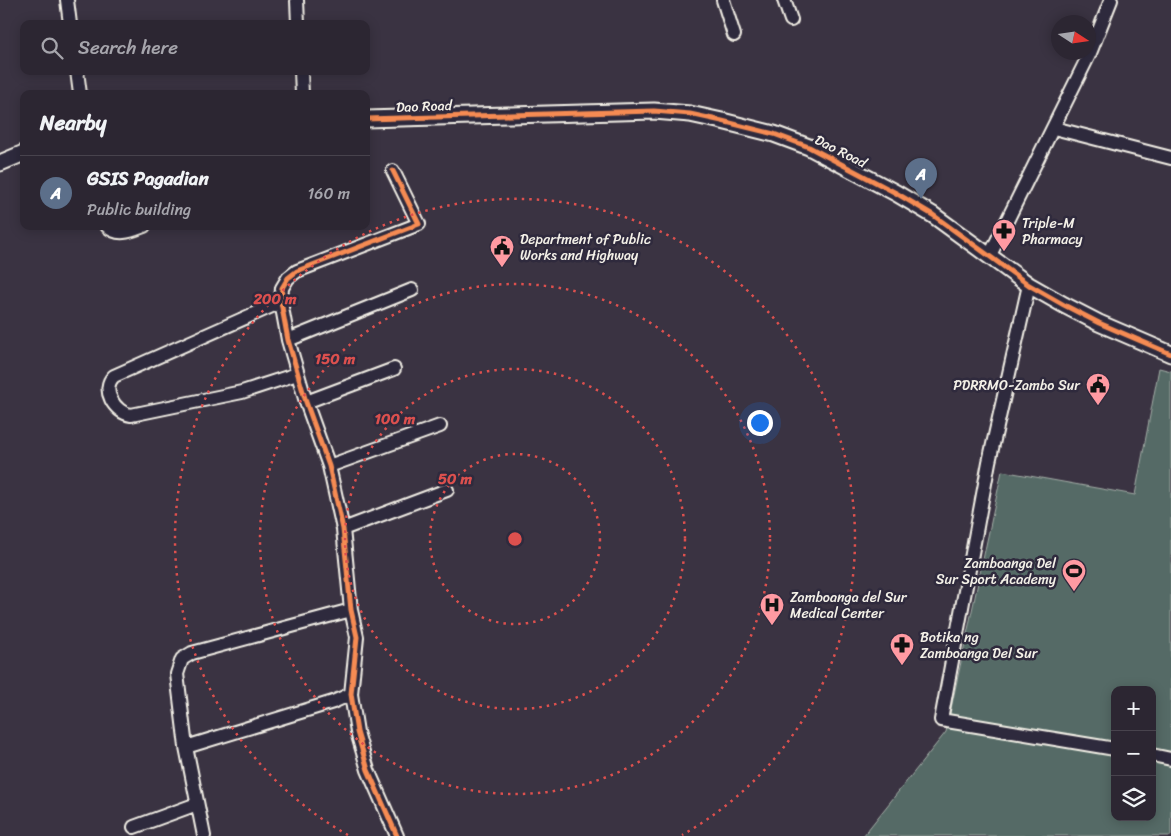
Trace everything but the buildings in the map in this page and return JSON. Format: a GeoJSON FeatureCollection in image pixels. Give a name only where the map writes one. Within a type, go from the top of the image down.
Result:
{"type":"FeatureCollection","features":[{"type":"Feature","properties":{"kind":"street"},"geometry":{"type":"LineString","coordinates":[[66,0],[69,20]]}},
{"type":"Feature","properties":{"kind":"street"},"geometry":{"type":"LineString","coordinates":[[298,0],[298,20]]}},
{"type":"Feature","properties":{"kind":"street"},"geometry":{"type":"LineString","coordinates":[[722,0],[734,35]]}},
{"type":"Feature","properties":{"kind":"street"},"geometry":{"type":"LineString","coordinates":[[784,0],[791,20]]}},
{"type":"Feature","properties":{"kind":"street"},"geometry":{"type":"LineString","coordinates":[[989,257],[1090,53],[1110,0]]}},
{"type":"Feature","properties":{"kind":"street"},"geometry":{"type":"LineString","coordinates":[[78,75],[79,90]]}},
{"type":"Feature","properties":{"kind":"street"},"geometry":{"type":"LineString","coordinates":[[301,75],[302,90]]}},
{"type":"Feature","properties":{"kind":"street","name":"Dao Road"},"geometry":{"type":"LineString","coordinates":[[370,122],[619,111],[690,114],[774,134],[808,147],[852,169],[934,215],[1029,285],[1099,323],[1171,354]]}},
{"type":"Feature","properties":{"kind":"street"},"geometry":{"type":"LineString","coordinates":[[1054,128],[1171,158]]}},
{"type":"Feature","properties":{"kind":"street"},"geometry":{"type":"LineString","coordinates":[[0,163],[20,155]]}},
{"type":"Feature","properties":{"kind":"street"},"geometry":{"type":"LineString","coordinates":[[393,171],[420,224],[297,271],[288,278],[282,288],[281,302],[297,374],[329,466],[344,530],[351,610],[357,644],[352,694],[357,732],[368,770],[397,836]]}},
{"type":"Feature","properties":{"kind":"street"},"geometry":{"type":"LineString","coordinates":[[111,230],[122,233],[131,230]]}},
{"type":"Feature","properties":{"kind":"street"},"geometry":{"type":"LineString","coordinates":[[1029,285],[989,462],[940,720],[1111,748]]}},
{"type":"Feature","properties":{"kind":"street"},"geometry":{"type":"LineString","coordinates":[[288,340],[412,290]]}},
{"type":"Feature","properties":{"kind":"street"},"geometry":{"type":"LineString","coordinates":[[281,302],[114,376],[110,380],[108,387],[115,407],[124,414],[131,415],[242,392],[297,374]]}},
{"type":"Feature","properties":{"kind":"street"},"geometry":{"type":"LineString","coordinates":[[306,402],[394,369]]}},
{"type":"Feature","properties":{"kind":"street"},"geometry":{"type":"LineString","coordinates":[[329,466],[440,426]]}},
{"type":"Feature","properties":{"kind":"street"},"geometry":{"type":"LineString","coordinates":[[344,530],[447,490]]}},
{"type":"Feature","properties":{"kind":"street"},"geometry":{"type":"LineString","coordinates":[[204,836],[186,747],[176,674],[182,659],[192,653],[351,610]]}},
{"type":"Feature","properties":{"kind":"street"},"geometry":{"type":"LineString","coordinates":[[186,747],[333,702],[352,694]]}},
{"type":"Feature","properties":{"kind":"street"},"geometry":{"type":"LineString","coordinates":[[1156,756],[1171,758]]}},
{"type":"Feature","properties":{"kind":"street"},"geometry":{"type":"LineString","coordinates":[[134,827],[197,804]]}},
{"type":"Feature","properties":{"kind":"green space","name":"Zamboanga Del Sur Sport Academy"},"geometry":{"type":"Polygon","coordinates":[[[1159,368],[1171,371],[1171,836],[863,836],[946,732],[1002,471],[1135,495],[1159,368]]]}},
{"type":"Feature","properties":{"kind":"cycle path"},"geometry":{"type":"LineString","coordinates":[[370,119],[654,111],[690,114],[774,134],[809,147],[896,193],[933,215],[1029,285],[1064,305],[1099,323],[1171,354]]}},
{"type":"Feature","properties":{"kind":"cycle path"},"geometry":{"type":"LineString","coordinates":[[393,171],[419,224],[297,271],[288,278],[282,288],[281,302],[288,340],[306,402],[329,466],[343,529],[351,610],[357,637],[351,694],[357,732],[368,770],[397,836]]}},
{"type":"Feature","properties":{"kind":"place","name":"GSIS Pagadian"},"geometry":{"type":"Point","coordinates":[921,199]}},
{"type":"Feature","properties":{"kind":"place","name":"Triple-M Pharmacy"},"geometry":{"type":"Point","coordinates":[1004,252]}},
{"type":"Feature","properties":{"kind":"place","name":"Department of Public Works and Highway"},"geometry":{"type":"Point","coordinates":[502,268]}},
{"type":"Feature","properties":{"kind":"place","name":"PDRRMO-Zambo Sur"},"geometry":{"type":"Point","coordinates":[1098,406]}},
{"type":"Feature","properties":{"kind":"place","name":"Zamboanga Del Sur Sport Academy"},"geometry":{"type":"Point","coordinates":[1074,592]}},
{"type":"Feature","properties":{"kind":"place","name":"Zamboanga del Sur Medical Center"},"geometry":{"type":"Point","coordinates":[772,626]}},
{"type":"Feature","properties":{"kind":"place","name":"Botika ng Zamboanga Del Sur"},"geometry":{"type":"Point","coordinates":[902,666]}}]}
